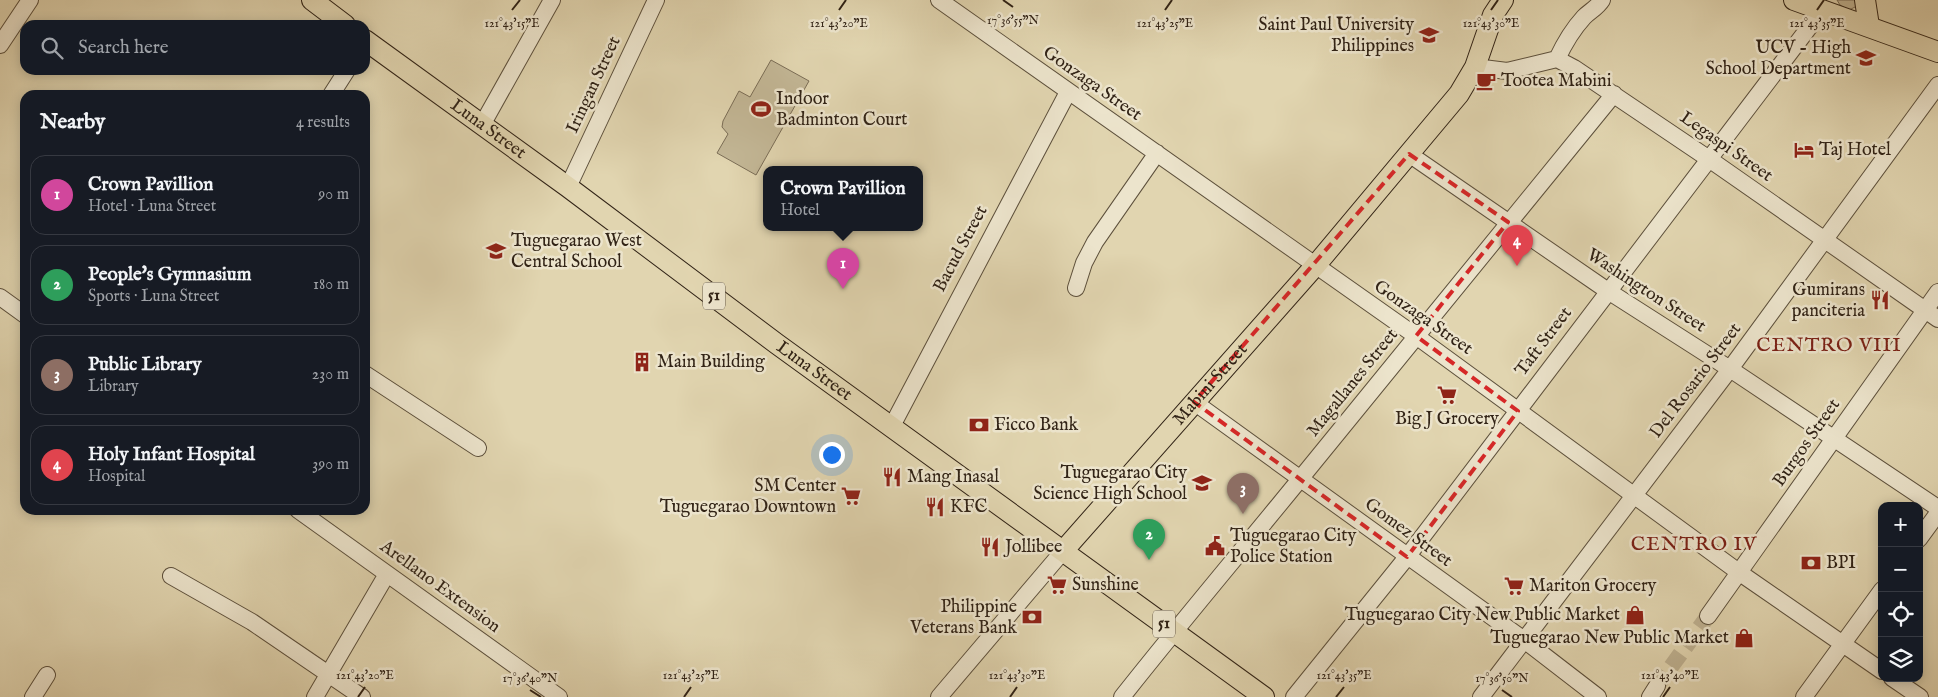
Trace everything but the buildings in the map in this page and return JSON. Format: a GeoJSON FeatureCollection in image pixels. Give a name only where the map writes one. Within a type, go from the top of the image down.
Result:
{"type":"FeatureCollection","features":[{"type":"Feature","properties":{"kind":"main road"},"geometry":{"type":"LineString","coordinates":[[312,0],[338,20]]}},
{"type":"Feature","properties":{"kind":"main road","name":"Mabini Street"},"geometry":{"type":"LineString","coordinates":[[1064,550],[1315,266],[1458,94],[1475,67],[1492,15],[1503,0]]}},
{"type":"Feature","properties":{"kind":"main road"},"geometry":{"type":"LineString","coordinates":[[1794,0],[1824,5],[1869,26],[1938,52]]}},
{"type":"Feature","properties":{"kind":"main road"},"geometry":{"type":"LineString","coordinates":[[1865,0],[1869,26]]}},
{"type":"Feature","properties":{"kind":"main road","name":"Luna Street"},"geometry":{"type":"LineString","coordinates":[[370,44],[568,187],[777,344],[1064,550],[1264,697]]}},
{"type":"Feature","properties":{"kind":"street"},"geometry":{"type":"LineString","coordinates":[[0,45],[30,0]]}},
{"type":"Feature","properties":{"kind":"street"},"geometry":{"type":"LineString","coordinates":[[482,125],[552,0]]}},
{"type":"Feature","properties":{"kind":"street","name":"Iringan Street"},"geometry":{"type":"LineString","coordinates":[[568,187],[656,0]]}},
{"type":"Feature","properties":{"kind":"street","name":"Gonzaga Street"},"geometry":{"type":"LineString","coordinates":[[939,0],[1416,336],[1740,573],[1878,668]]}},
{"type":"Feature","properties":{"kind":"street"},"geometry":{"type":"LineString","coordinates":[[1475,67],[1507,72],[1557,59],[1563,46],[1584,17],[1597,7],[1602,0]]}},
{"type":"Feature","properties":{"kind":"street","name":"Taft Street"},"geometry":{"type":"LineString","coordinates":[[1294,697],[1407,557],[1824,5]]}},
{"type":"Feature","properties":{"kind":"street","name":"Legaspi Street"},"geometry":{"type":"LineString","coordinates":[[1557,59],[1614,94],[1709,159],[1931,315]]}},
{"type":"Feature","properties":{"kind":"street"},"geometry":{"type":"LineString","coordinates":[[334,90],[344,75]]}},
{"type":"Feature","properties":{"kind":"street","name":"Del Rosario Street"},"geometry":{"type":"LineString","coordinates":[[1481,697],[1825,242],[1938,86]]}},
{"type":"Feature","properties":{"kind":"street","name":"Bacud Street"},"geometry":{"type":"LineString","coordinates":[[892,426],[1068,92]]}},
{"type":"Feature","properties":{"kind":"street","name":"Magallanes Street"},"geometry":{"type":"LineString","coordinates":[[1122,697],[1614,94]]}},
{"type":"Feature","properties":{"kind":"street"},"geometry":{"type":"LineString","coordinates":[[1076,288],[1084,263],[1096,242],[1157,152]]}},
{"type":"Feature","properties":{"kind":"street","name":"Washington Street"},"geometry":{"type":"LineString","coordinates":[[1409,154],[1608,291],[1730,369],[1938,508]]}},
{"type":"Feature","properties":{"kind":"street","name":"Burgos Street"},"geometry":{"type":"LineString","coordinates":[[1708,616],[1834,439],[1931,315],[1938,292]]}},
{"type":"Feature","properties":{"kind":"street"},"geometry":{"type":"LineString","coordinates":[[0,297],[20,311]]}},
{"type":"Feature","properties":{"kind":"street"},"geometry":{"type":"LineString","coordinates":[[370,377],[478,448]]}},
{"type":"Feature","properties":{"kind":"street","name":"Gomez Street"},"geometry":{"type":"LineString","coordinates":[[1194,402],[1524,640],[1598,697]]}},
{"type":"Feature","properties":{"kind":"street"},"geometry":{"type":"LineString","coordinates":[[1923,534],[1938,513]]}},
{"type":"Feature","properties":{"kind":"street","name":"Arellano Extension"},"geometry":{"type":"LineString","coordinates":[[305,515],[558,697]]}},
{"type":"Feature","properties":{"kind":"street","name":"Mabini Street"},"geometry":{"type":"LineString","coordinates":[[939,697],[1064,550]]}},
{"type":"Feature","properties":{"kind":"street"},"geometry":{"type":"LineString","coordinates":[[315,697],[387,574]]}},
{"type":"Feature","properties":{"kind":"street"},"geometry":{"type":"LineString","coordinates":[[171,576],[252,622],[362,697]]}},
{"type":"Feature","properties":{"kind":"street"},"geometry":{"type":"LineString","coordinates":[[1804,697],[1881,592]]}},
{"type":"Feature","properties":{"kind":"street"},"geometry":{"type":"LineString","coordinates":[[33,697],[47,675]]}},
{"type":"Feature","properties":{"kind":"street"},"geometry":{"type":"LineString","coordinates":[[1898,682],[1920,697]]}},
{"type":"Feature","properties":{"kind":"highlighted area"},"geometry":{"type":"Polygon","coordinates":[[[1409,154],[1508,222],[1416,336],[1518,411],[1407,557],[1194,402],[1409,154]]]}},
{"type":"Feature","properties":{"kind":"shaded area"},"geometry":{"type":"Polygon","coordinates":[[[1837,0],[1856,0],[1857,6],[1849,10],[1840,5],[1837,0]]]}},
{"type":"Feature","properties":{"kind":"shaded area","name":"Indoor Badminton Court"},"geometry":{"type":"Polygon","coordinates":[[[771,60],[809,81],[756,175],[717,153],[728,134],[722,127],[723,121],[739,91],[750,97],[771,60]]]}},
{"type":"Feature","properties":{"kind":"tunnel"},"geometry":{"type":"LineString","coordinates":[[1657,686],[1708,616]]}},
{"type":"Feature","properties":{"kind":"place","name":"Saint Paul University Philippines"},"geometry":{"type":"Point","coordinates":[1429,35]}},
{"type":"Feature","properties":{"kind":"place","name":"UCV - High School Department"},"geometry":{"type":"Point","coordinates":[1866,58]}},
{"type":"Feature","properties":{"kind":"place","name":"Tootea Mabini"},"geometry":{"type":"Point","coordinates":[1486,81]}},
{"type":"Feature","properties":{"kind":"place","name":"Indoor Badminton Court"},"geometry":{"type":"Point","coordinates":[761,109]}},
{"type":"Feature","properties":{"kind":"place","name":"Taj Hotel"},"geometry":{"type":"Point","coordinates":[1804,150]}},
{"type":"Feature","properties":{"kind":"place","name":"Tuguegarao West Central School"},"geometry":{"type":"Point","coordinates":[496,251]}},
{"type":"Feature","properties":{"kind":"place","name":"Holy Infant Hospital"},"geometry":{"type":"Point","coordinates":[1517,266]}},
{"type":"Feature","properties":{"kind":"place","name":"Crown Pavillion"},"geometry":{"type":"Point","coordinates":[843,289]}},
{"type":"Feature","properties":{"kind":"place","name":"Gumirans panciteria"},"geometry":{"type":"Point","coordinates":[1880,300]}},
{"type":"Feature","properties":{"kind":"place","name":"Main Building"},"geometry":{"type":"Point","coordinates":[642,362]}},
{"type":"Feature","properties":{"kind":"place","name":"Big J Grocery"},"geometry":{"type":"Point","coordinates":[1447,395]}},
{"type":"Feature","properties":{"kind":"place","name":"Ficco Bank"},"geometry":{"type":"Point","coordinates":[979,425]}},
{"type":"Feature","properties":{"kind":"place","name":"Mang Inasal"},"geometry":{"type":"Point","coordinates":[892,477]}},
{"type":"Feature","properties":{"kind":"place","name":"Tuguegarao City Science High School"},"geometry":{"type":"Point","coordinates":[1202,483]}},
{"type":"Feature","properties":{"kind":"place","name":"SM Center Tuguegarao Downtown"},"geometry":{"type":"Point","coordinates":[851,496]}},
{"type":"Feature","properties":{"kind":"place","name":"KFC"},"geometry":{"type":"Point","coordinates":[935,507]}},
{"type":"Feature","properties":{"kind":"place","name":"Public Library"},"geometry":{"type":"Point","coordinates":[1243,514]}},
{"type":"Feature","properties":{"kind":"place","name":"Tuguegarao City Police Station"},"geometry":{"type":"Point","coordinates":[1215,546]}},
{"type":"Feature","properties":{"kind":"place","name":"Jollibee"},"geometry":{"type":"Point","coordinates":[990,547]}},
{"type":"Feature","properties":{"kind":"place","name":"People's Gymnasium"},"geometry":{"type":"Point","coordinates":[1149,560]}},
{"type":"Feature","properties":{"kind":"place","name":"BPI"},"geometry":{"type":"Point","coordinates":[1811,563]}},
{"type":"Feature","properties":{"kind":"place","name":"Sunshine"},"geometry":{"type":"Point","coordinates":[1057,585]}},
{"type":"Feature","properties":{"kind":"place","name":"Mariton Grocery"},"geometry":{"type":"Point","coordinates":[1514,586]}},
{"type":"Feature","properties":{"kind":"place","name":"Tuguegarao City New Public Market"},"geometry":{"type":"Point","coordinates":[1635,615]}},
{"type":"Feature","properties":{"kind":"place","name":"Philippine Veterans Bank"},"geometry":{"type":"Point","coordinates":[1032,617]}},
{"type":"Feature","properties":{"kind":"place","name":"Tuguegarao New Public Market"},"geometry":{"type":"Point","coordinates":[1744,638]}},
{"type":"Feature","properties":{"kind":"district","name":"CENTRO VIII"},"geometry":{"type":"Point","coordinates":[1829,345]}},
{"type":"Feature","properties":{"kind":"district","name":"CENTRO IV"},"geometry":{"type":"Point","coordinates":[1694,544]}}]}
